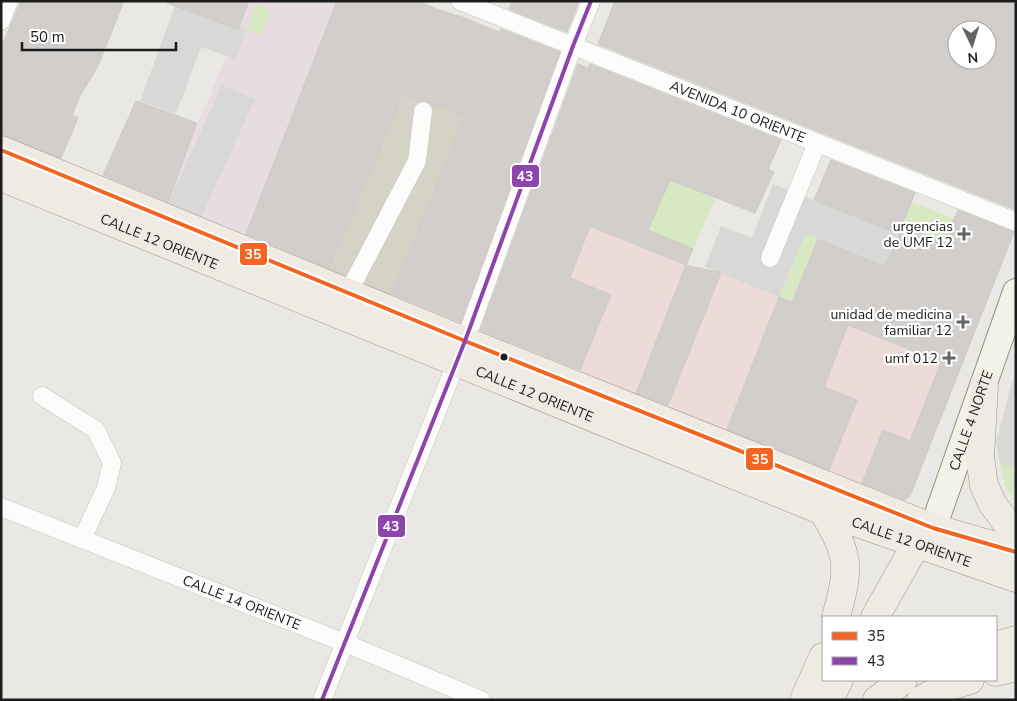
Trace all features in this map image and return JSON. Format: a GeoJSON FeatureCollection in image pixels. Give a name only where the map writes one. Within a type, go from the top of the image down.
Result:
{"type":"FeatureCollection","features":[{"type":"Feature","properties":{"kind":"main road","name":"CALLE 12 ORIENTE"},"geometry":{"type":"LineString","coordinates":[[1,150],[348,293],[461,352],[824,511],[925,536],[1016,552]]}},
{"type":"Feature","properties":{"kind":"main road","name":"CALLE 12 ORIENTE"},"geometry":{"type":"LineString","coordinates":[[1,177],[461,352],[925,536],[1016,578]]}},
{"type":"Feature","properties":{"kind":"main road","name":"CALLE 4 NORTE"},"geometry":{"type":"LineString","coordinates":[[925,536],[984,386],[1016,292]]}},
{"type":"Feature","properties":{"kind":"main road"},"geometry":{"type":"LineString","coordinates":[[984,386],[980,457],[984,485],[992,503],[1016,536]]}},
{"type":"Feature","properties":{"kind":"main road"},"geometry":{"type":"LineString","coordinates":[[824,511],[844,551],[845,576],[836,616]]}},
{"type":"Feature","properties":{"kind":"main road"},"geometry":{"type":"LineString","coordinates":[[876,616],[925,536]]}},
{"type":"Feature","properties":{"kind":"main road"},"geometry":{"type":"LineString","coordinates":[[997,646],[1016,640]]}},
{"type":"Feature","properties":{"kind":"main road"},"geometry":{"type":"LineString","coordinates":[[804,700],[822,659]]}},
{"type":"Feature","properties":{"kind":"main road"},"geometry":{"type":"LineString","coordinates":[[997,672],[1016,666]]}},
{"type":"Feature","properties":{"kind":"main road"},"geometry":{"type":"LineString","coordinates":[[829,700],[838,681]]}},
{"type":"Feature","properties":{"kind":"main road"},"geometry":{"type":"LineString","coordinates":[[877,700],[902,681]]}},
{"type":"Feature","properties":{"kind":"main road"},"geometry":{"type":"LineString","coordinates":[[921,700],[941,689],[967,681]]}},
{"type":"Feature","properties":{"kind":"street"},"geometry":{"type":"LineString","coordinates":[[1,21],[9,1]]}},
{"type":"Feature","properties":{"kind":"street","name":"AVENIDA 10 ORIENTE"},"geometry":{"type":"LineString","coordinates":[[460,1],[1016,222]]}},
{"type":"Feature","properties":{"kind":"street"},"geometry":{"type":"LineString","coordinates":[[322,700],[461,352],[591,1]]}},
{"type":"Feature","properties":{"kind":"street"},"geometry":{"type":"LineString","coordinates":[[348,293],[417,161],[423,111]]}},
{"type":"Feature","properties":{"kind":"street"},"geometry":{"type":"LineString","coordinates":[[770,258],[817,143]]}},
{"type":"Feature","properties":{"kind":"street"},"geometry":{"type":"LineString","coordinates":[[42,396],[96,430],[112,463],[106,488],[82,539]]}},
{"type":"Feature","properties":{"kind":"street","name":"CALLE 14 ORIENTE"},"geometry":{"type":"LineString","coordinates":[[1,507],[345,642],[481,700]]}},
{"type":"Feature","properties":{"kind":"shaded area"},"geometry":{"type":"Polygon","coordinates":[[[249,1],[337,1],[242,244],[165,203],[249,1]]]}},
{"type":"Feature","properties":{"kind":"shaded area"},"geometry":{"type":"Polygon","coordinates":[[[176,3],[247,29],[236,59],[201,47],[176,114],[140,101],[176,3]]]}},
{"type":"Feature","properties":{"kind":"shaded area"},"geometry":{"type":"Polygon","coordinates":[[[437,9],[457,15],[424,101],[465,116],[389,301],[328,276],[437,9]]]}},
{"type":"Feature","properties":{"kind":"shaded area"},"geometry":{"type":"Polygon","coordinates":[[[222,85],[255,99],[200,220],[167,206],[222,85]]]}},
{"type":"Feature","properties":{"kind":"shaded area"},"geometry":{"type":"Polygon","coordinates":[[[773,184],[897,233],[885,267],[806,234],[779,297],[705,267],[721,226],[752,238],[773,184]]]}},
{"type":"Feature","properties":{"kind":"shaded area"},"geometry":{"type":"Polygon","coordinates":[[[590,225],[686,265],[633,400],[579,374],[611,295],[570,278],[590,225]]]}},
{"type":"Feature","properties":{"kind":"shaded area"},"geometry":{"type":"Polygon","coordinates":[[[721,273],[779,297],[724,436],[665,413],[721,273]]]}},
{"type":"Feature","properties":{"kind":"shaded area"},"geometry":{"type":"Polygon","coordinates":[[[848,326],[941,362],[910,441],[883,431],[860,488],[827,475],[857,400],[824,387],[848,326]]]}},
{"type":"Feature","properties":{"kind":"shaded area"},"geometry":{"type":"Polygon","coordinates":[[[1016,367],[1016,469],[1000,463],[996,443],[1016,367]]]}},
{"type":"Feature","properties":{"kind":"green space"},"geometry":{"type":"Polygon","coordinates":[[[256,4],[270,10],[261,35],[247,29],[256,4]]]}},
{"type":"Feature","properties":{"kind":"green space"},"geometry":{"type":"Polygon","coordinates":[[[670,180],[715,199],[693,249],[600,211],[670,180]]]}},
{"type":"Feature","properties":{"kind":"green space"},"geometry":{"type":"Polygon","coordinates":[[[912,202],[954,219],[944,243],[902,225],[912,202]]]}},
{"type":"Feature","properties":{"kind":"green space"},"geometry":{"type":"Polygon","coordinates":[[[806,234],[818,239],[792,302],[779,297],[806,234]]]}},
{"type":"Feature","properties":{"kind":"green space"},"geometry":{"type":"Polygon","coordinates":[[[1000,463],[1016,469],[1016,505],[1005,485],[1000,463]]]}},
{"type":"Feature","properties":{"kind":"building"},"geometry":{"type":"Polygon","coordinates":[[[21,1],[124,1],[97,68],[81,94],[72,115],[78,118],[61,158],[1,135],[1,48],[21,1]]]}},
{"type":"Feature","properties":{"kind":"building"},"geometry":{"type":"Polygon","coordinates":[[[167,1],[249,1],[238,29],[167,3],[167,1]]]}},
{"type":"Feature","properties":{"kind":"building"},"geometry":{"type":"Polygon","coordinates":[[[337,1],[418,1],[456,17],[457,15],[499,32],[501,29],[560,52],[461,322],[392,294],[465,116],[403,93],[330,269],[246,234],[337,1]]]}},
{"type":"Feature","properties":{"kind":"building"},"geometry":{"type":"Polygon","coordinates":[[[512,1],[579,1],[567,32],[509,9],[512,1]]]}},
{"type":"Feature","properties":{"kind":"building"},"geometry":{"type":"Polygon","coordinates":[[[615,1],[1016,1],[1016,210],[598,44],[615,1]]]}},
{"type":"Feature","properties":{"kind":"building"},"geometry":{"type":"Polygon","coordinates":[[[578,64],[588,68],[590,64],[781,140],[768,169],[774,172],[755,213],[670,180],[648,230],[693,249],[686,265],[590,226],[570,278],[611,295],[580,370],[480,330],[578,64]]]}},
{"type":"Feature","properties":{"kind":"building"},"geometry":{"type":"Polygon","coordinates":[[[136,101],[197,123],[168,202],[103,175],[136,101]]]}},
{"type":"Feature","properties":{"kind":"building"},"geometry":{"type":"Polygon","coordinates":[[[831,160],[915,193],[902,225],[944,243],[958,210],[1014,232],[910,496],[905,500],[862,483],[883,430],[910,441],[941,362],[848,325],[824,387],[857,400],[829,470],[727,429],[779,297],[792,302],[818,239],[885,267],[899,234],[814,200],[831,160]]]}},
{"type":"Feature","properties":{"kind":"building"},"geometry":{"type":"Polygon","coordinates":[[[686,265],[721,273],[668,405],[636,393],[686,265]]]}},
{"type":"Feature","properties":{"kind":"transit line","name":"43"},"geometry":{"type":"LineString","coordinates":[[322,700],[465,341],[591,1]]}},
{"type":"Feature","properties":{"kind":"transit line","name":"35"},"geometry":{"type":"LineString","coordinates":[[1,150],[465,341],[933,528],[1016,552]]}},
{"type":"Feature","properties":{"kind":"place","name":"urgencias de UMF 12"},"geometry":{"type":"Point","coordinates":[964,234]}},
{"type":"Feature","properties":{"kind":"place","name":"unidad de medicina familiar 12"},"geometry":{"type":"Point","coordinates":[963,322]}},
{"type":"Feature","properties":{"kind":"place","name":"umf 012"},"geometry":{"type":"Point","coordinates":[949,358]}}]}
